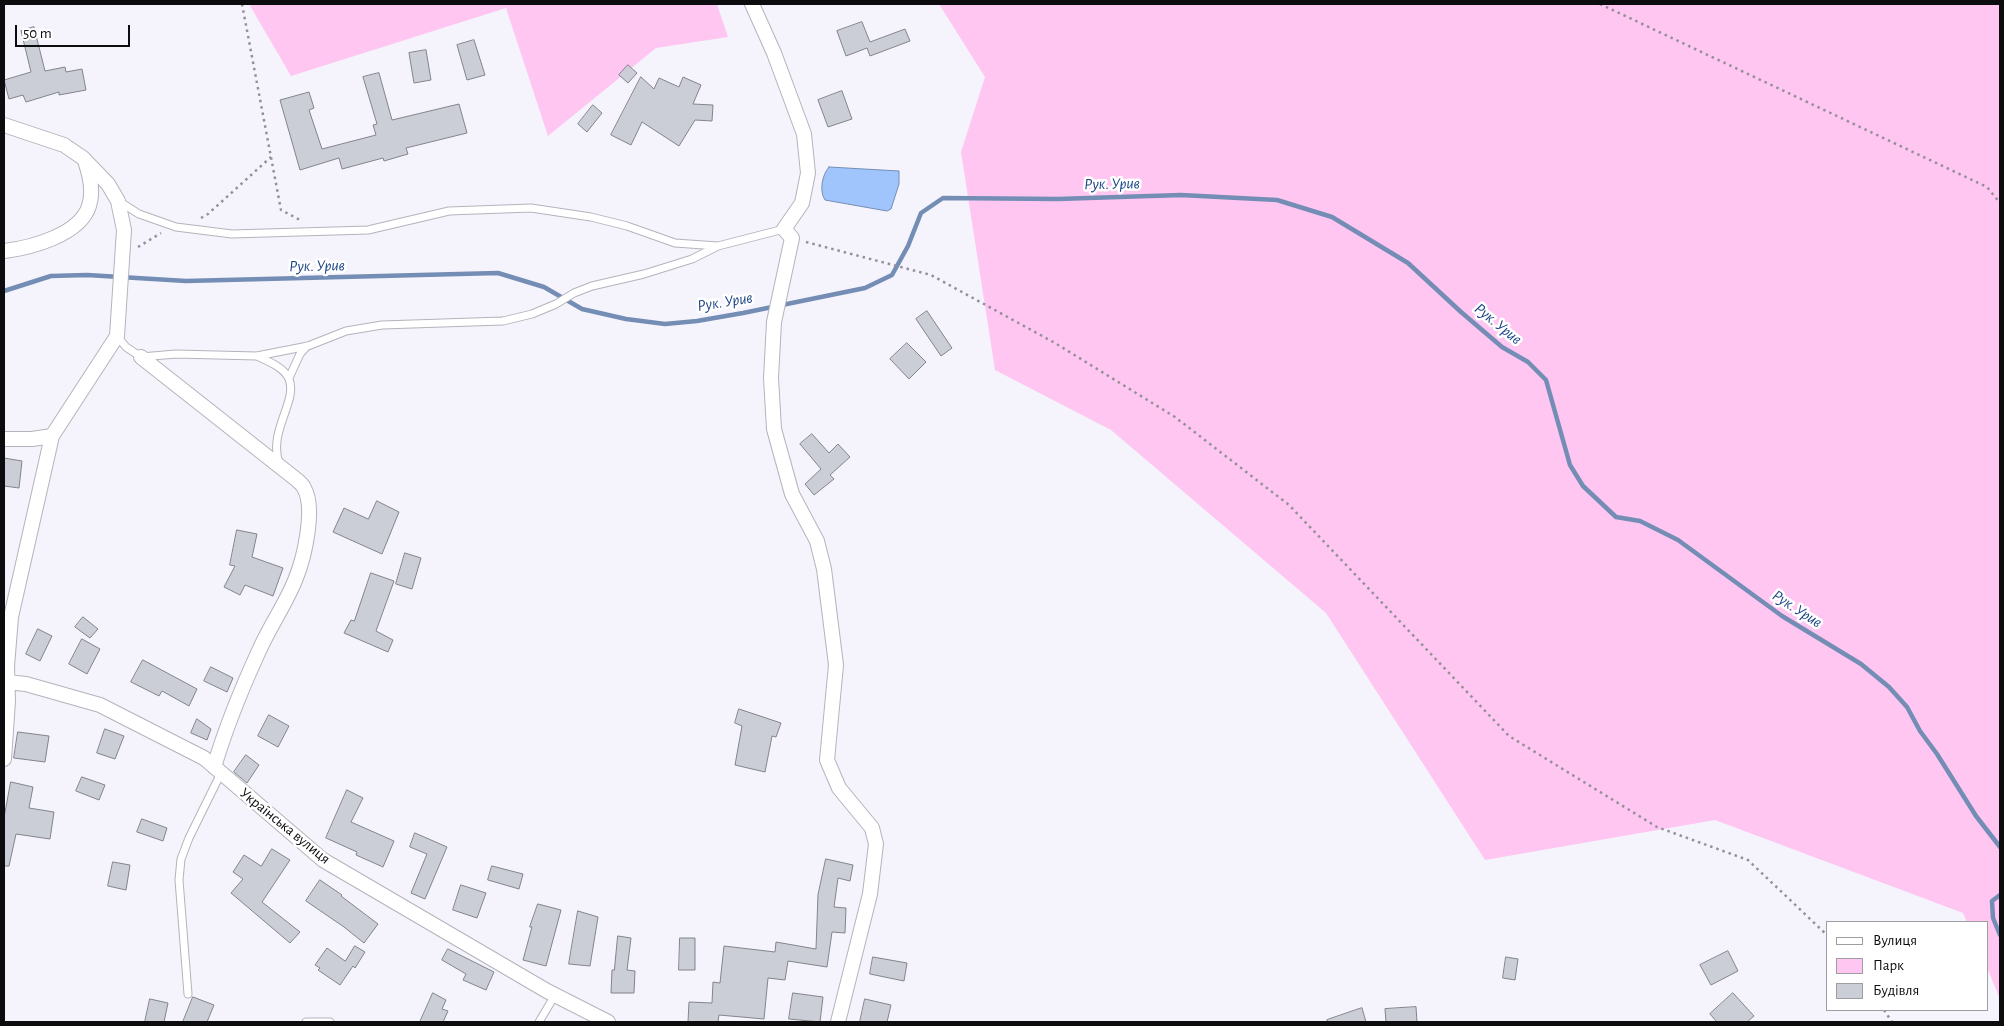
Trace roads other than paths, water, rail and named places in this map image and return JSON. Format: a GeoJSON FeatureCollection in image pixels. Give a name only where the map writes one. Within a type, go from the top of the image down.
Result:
{"type":"FeatureCollection","features":[{"type":"Feature","properties":{"kind":"street"},"geometry":{"type":"LineString","coordinates":[[752,4],[774,53],[804,134],[808,172],[802,203],[788,234],[774,322],[771,378],[774,429],[792,494],[816,540],[824,569],[836,665],[827,760],[838,788],[872,828],[876,844],[870,894],[838,1022]]}},
{"type":"Feature","properties":{"kind":"street"},"geometry":{"type":"LineString","coordinates":[[4,125],[64,145],[83,158],[108,184],[118,201],[124,230],[117,336],[52,436],[11,617],[4,759]]}},
{"type":"Feature","properties":{"kind":"street"},"geometry":{"type":"LineString","coordinates":[[4,251],[41,243],[64,232],[84,217],[89,208],[92,190],[83,158]]}},
{"type":"Feature","properties":{"kind":"street"},"geometry":{"type":"LineString","coordinates":[[141,357],[281,467],[304,488],[308,498],[308,519],[304,552],[296,578],[258,653],[233,709],[217,770]]}},
{"type":"Feature","properties":{"kind":"street"},"geometry":{"type":"LineString","coordinates":[[4,439],[32,439],[52,436]]}},
{"type":"Feature","properties":{"kind":"street","name":"Українська вулиця"},"geometry":{"type":"LineString","coordinates":[[7,682],[26,684],[100,705],[204,758],[323,860],[555,996],[608,1022]]}},
{"type":"Feature","properties":{"kind":"lane"},"geometry":{"type":"LineString","coordinates":[[118,201],[138,214],[176,227],[232,234],[368,230],[449,211],[531,208],[591,217],[627,226],[675,243],[718,246],[788,234]]}},
{"type":"Feature","properties":{"kind":"lane"},"geometry":{"type":"LineString","coordinates":[[117,336],[126,347],[141,357],[176,354],[257,356],[308,346],[346,331],[382,325],[503,321],[532,314],[592,286],[644,274],[692,258],[718,246]]}},
{"type":"Feature","properties":{"kind":"lane"},"geometry":{"type":"LineString","coordinates":[[281,467],[277,456],[277,436],[290,396],[289,378],[300,354],[308,346]]}},
{"type":"Feature","properties":{"kind":"lane"},"geometry":{"type":"LineString","coordinates":[[257,356],[277,366],[289,378]]}},
{"type":"Feature","properties":{"kind":"lane"},"geometry":{"type":"LineString","coordinates":[[188,994],[179,896],[181,859],[217,770]]}},
{"type":"Feature","properties":{"kind":"lane"},"geometry":{"type":"LineString","coordinates":[[539,1022],[555,996]]}},
{"type":"Feature","properties":{"kind":"lane"},"geometry":{"type":"LineString","coordinates":[[306,1022],[330,1022]]}},
{"type":"Feature","properties":{"kind":"water"},"geometry":{"type":"Polygon","coordinates":[[[829,167],[899,171],[899,184],[891,209],[887,211],[825,200],[822,192],[822,183],[829,167]]]}},
{"type":"Feature","properties":{"kind":"waterway","name":"Рук. Урив"},"geometry":{"type":"LineString","coordinates":[[4,291],[51,276],[87,275],[186,281],[498,273],[544,287],[582,309],[626,319],[665,324],[743,313],[865,288],[892,275],[908,246],[921,213],[943,198],[1058,199],[1181,195],[1277,200],[1332,217],[1408,263],[1502,347],[1528,362],[1546,380],[1570,465],[1583,486],[1616,517],[1640,521],[1678,540],[1782,616],[1861,664],[1889,687],[1907,707],[1920,731],[1937,754],[1976,816],[2000,847]]}},
{"type":"Feature","properties":{"kind":"waterway","name":"Рук. Урив"},"geometry":{"type":"LineString","coordinates":[[2000,895],[1992,901],[1993,918],[2000,935]]}}]}
